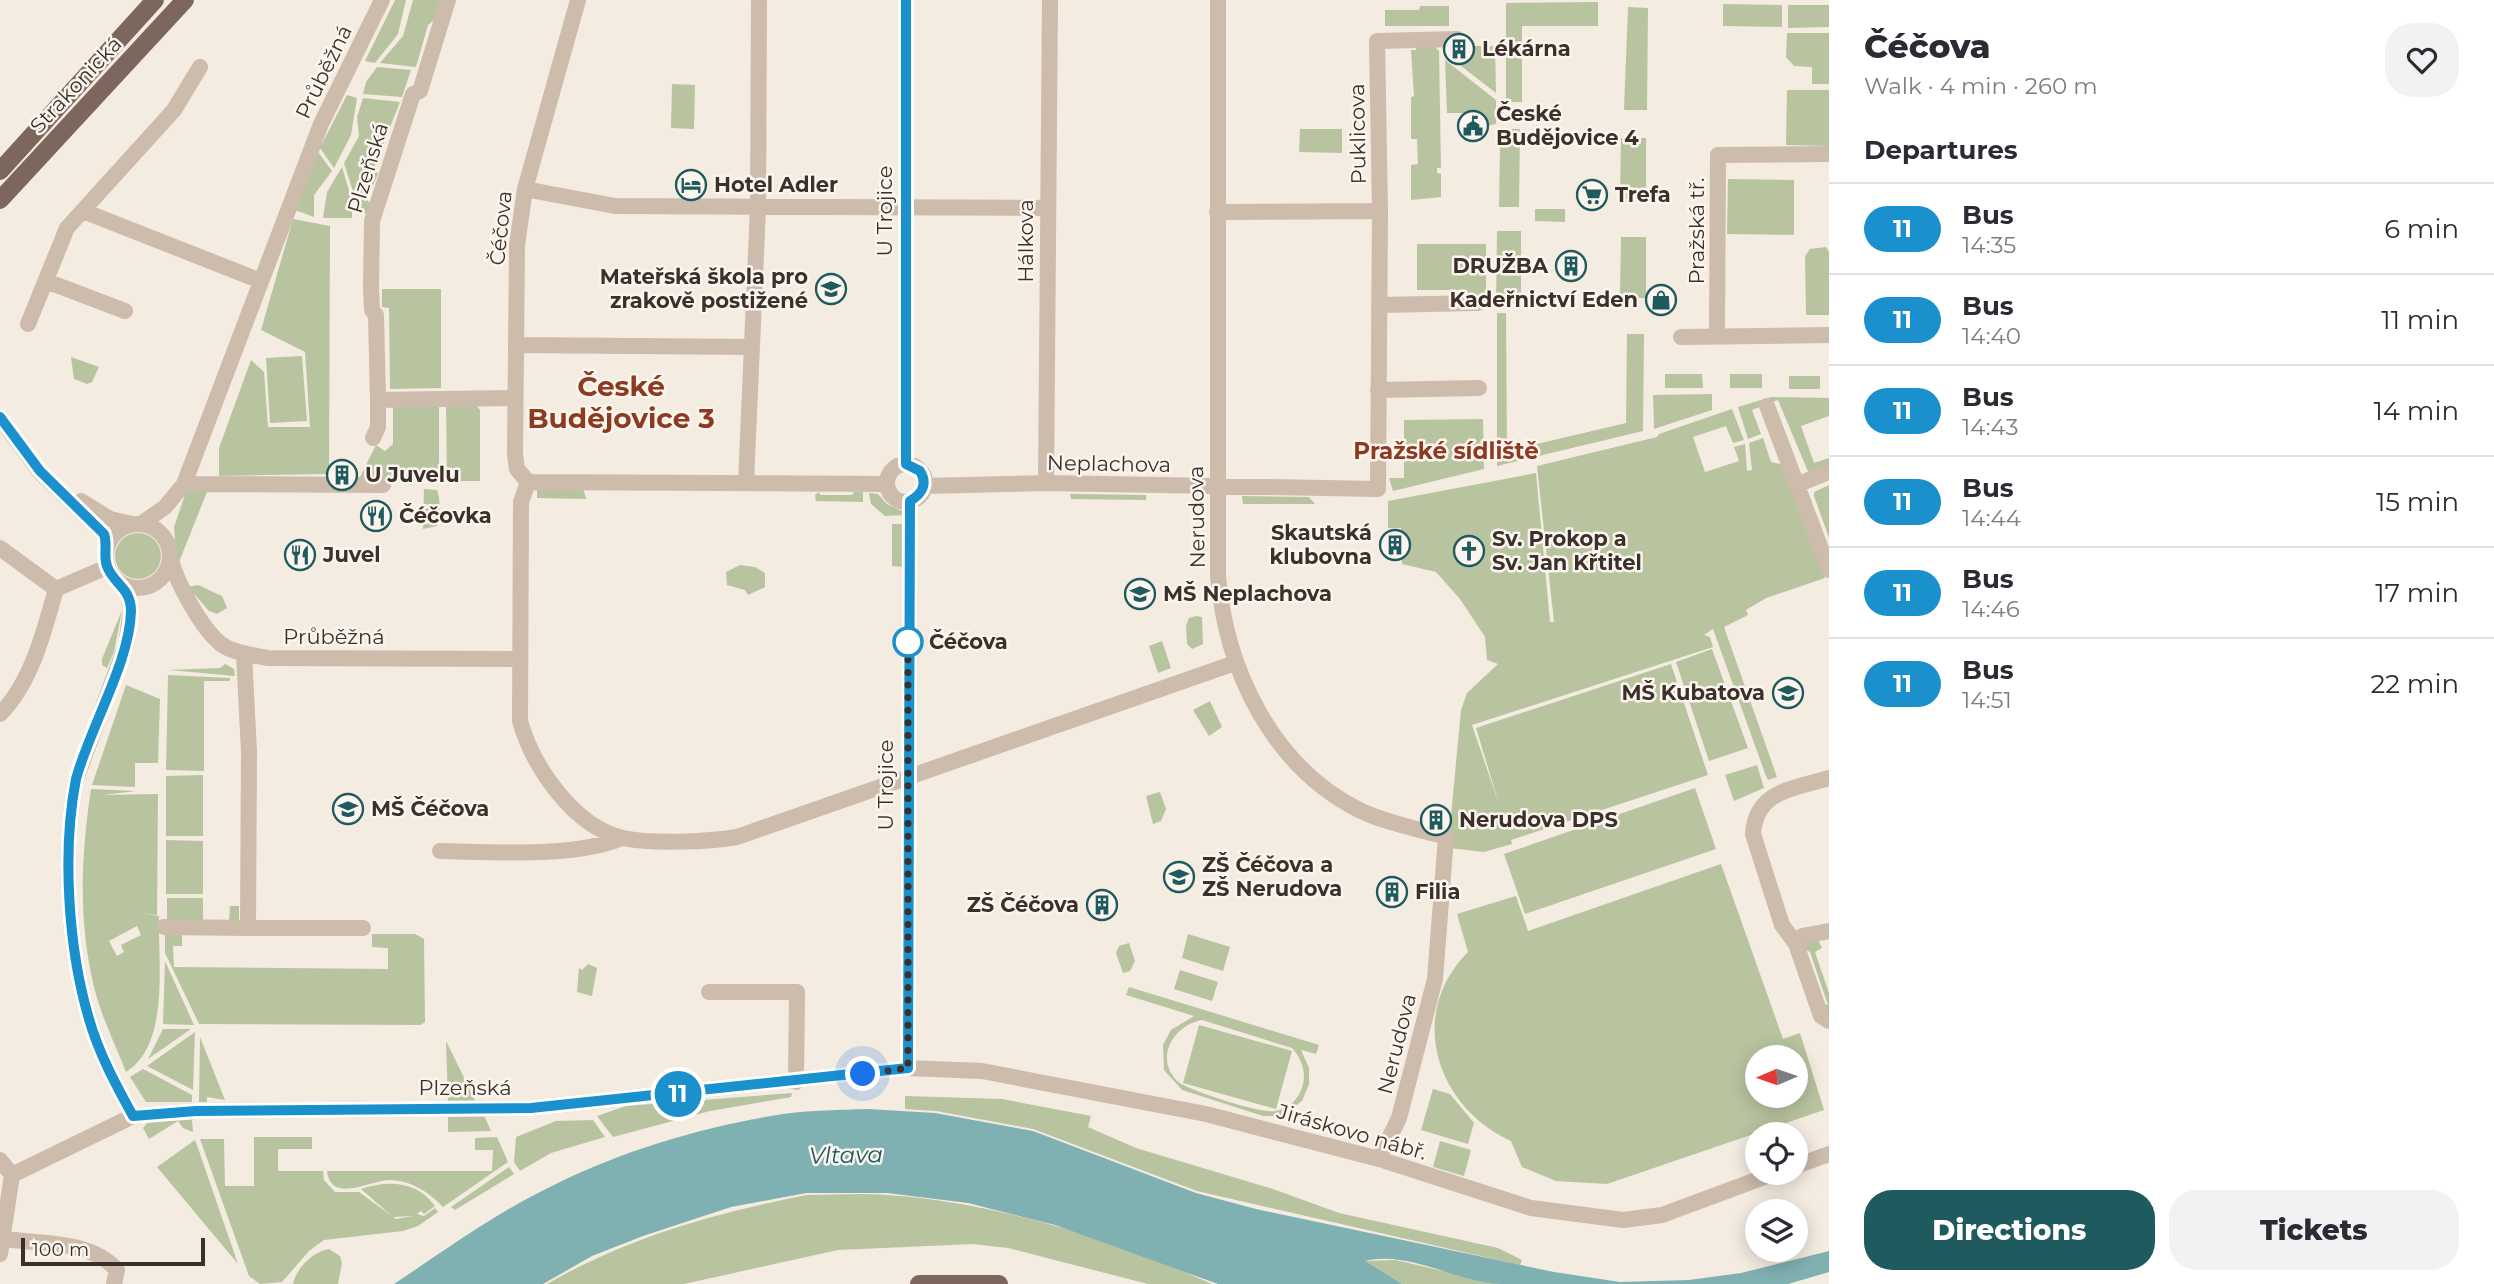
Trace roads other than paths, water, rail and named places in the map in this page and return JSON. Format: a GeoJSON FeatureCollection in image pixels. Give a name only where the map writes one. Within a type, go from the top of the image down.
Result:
{"type":"FeatureCollection","features":[{"type":"Feature","properties":{"kind":"main road","name":"Strakonická"},"geometry":{"type":"LineString","coordinates":[[0,171],[155,0]]}},
{"type":"Feature","properties":{"kind":"main road","name":"Strakonická"},"geometry":{"type":"LineString","coordinates":[[0,200],[185,0]]}},
{"type":"Feature","properties":{"kind":"main road"},"geometry":{"type":"LineString","coordinates":[[919,1284],[999,1284]]}},
{"type":"Feature","properties":{"kind":"street","name":"Průběžná"},"geometry":{"type":"LineString","coordinates":[[382,0],[321,124],[179,491],[168,528],[169,552],[180,589],[222,644],[244,653],[268,658],[519,659]]}},
{"type":"Feature","properties":{"kind":"street","name":"Plzeňská"},"geometry":{"type":"LineString","coordinates":[[373,438],[379,427],[376,315],[372,310],[371,287],[372,221],[413,93],[420,91],[448,0]]}},
{"type":"Feature","properties":{"kind":"street","name":"Čéčova"},"geometry":{"type":"LineString","coordinates":[[528,482],[517,469],[515,456],[517,246],[524,188],[578,0]]}},
{"type":"Feature","properties":{"kind":"street"},"geometry":{"type":"LineString","coordinates":[[746,483],[758,208],[759,0]]}},
{"type":"Feature","properties":{"kind":"street","name":"U Trojice"},"geometry":{"type":"LineString","coordinates":[[906,0],[906,464]]}},
{"type":"Feature","properties":{"kind":"street","name":"Hálkova"},"geometry":{"type":"LineString","coordinates":[[1046,483],[1050,0]]}},
{"type":"Feature","properties":{"kind":"street","name":"Nerudova"},"geometry":{"type":"LineString","coordinates":[[1218,0],[1217,488],[1221,606],[1235,663],[1270,730],[1323,786],[1362,811],[1446,837],[1435,979],[1399,1118],[1378,1160]]}},
{"type":"Feature","properties":{"kind":"street","name":"Puklicova"},"geometry":{"type":"LineString","coordinates":[[1378,489],[1380,211],[1377,41],[1457,39]]}},
{"type":"Feature","properties":{"kind":"street"},"geometry":{"type":"LineString","coordinates":[[28,324],[67,228],[174,110],[200,68]]}},
{"type":"Feature","properties":{"kind":"street","name":"Pražská tř."},"geometry":{"type":"LineString","coordinates":[[1717,334],[1718,155],[1829,154]]}},
{"type":"Feature","properties":{"kind":"street"},"geometry":{"type":"LineString","coordinates":[[524,188],[615,206],[1047,208]]}},
{"type":"Feature","properties":{"kind":"street"},"geometry":{"type":"LineString","coordinates":[[83,211],[261,281]]}},
{"type":"Feature","properties":{"kind":"street"},"geometry":{"type":"LineString","coordinates":[[1217,212],[1380,211]]}},
{"type":"Feature","properties":{"kind":"street"},"geometry":{"type":"LineString","coordinates":[[46,281],[125,311]]}},
{"type":"Feature","properties":{"kind":"street"},"geometry":{"type":"LineString","coordinates":[[1379,305],[1478,303]]}},
{"type":"Feature","properties":{"kind":"street"},"geometry":{"type":"LineString","coordinates":[[1681,337],[1717,334],[1829,335]]}},
{"type":"Feature","properties":{"kind":"street"},"geometry":{"type":"LineString","coordinates":[[516,345],[752,347]]}},
{"type":"Feature","properties":{"kind":"street"},"geometry":{"type":"LineString","coordinates":[[1378,390],[1479,388]]}},
{"type":"Feature","properties":{"kind":"street"},"geometry":{"type":"LineString","coordinates":[[378,400],[515,398]]}},
{"type":"Feature","properties":{"kind":"street"},"geometry":{"type":"LineString","coordinates":[[1767,406],[1829,570]]}},
{"type":"Feature","properties":{"kind":"street"},"geometry":{"type":"LineString","coordinates":[[0,418],[40,471],[104,534],[108,545],[107,567],[114,579],[125,586],[153,585],[180,589]]}},
{"type":"Feature","properties":{"kind":"street"},"geometry":{"type":"LineString","coordinates":[[906,464],[920,471],[924,486],[918,496],[910,501],[896,499],[887,484],[895,467],[906,464]]}},
{"type":"Feature","properties":{"kind":"street"},"geometry":{"type":"LineString","coordinates":[[1796,485],[1829,472]]}},
{"type":"Feature","properties":{"kind":"street"},"geometry":{"type":"LineString","coordinates":[[622,838],[586,820],[555,789],[533,752],[520,723],[521,502],[528,482],[887,484]]}},
{"type":"Feature","properties":{"kind":"street","name":"Neplachova"},"geometry":{"type":"LineString","coordinates":[[924,486],[1046,483],[1378,489]]}},
{"type":"Feature","properties":{"kind":"street"},"geometry":{"type":"LineString","coordinates":[[179,491],[238,485],[383,485]]}},
{"type":"Feature","properties":{"kind":"street"},"geometry":{"type":"LineString","coordinates":[[57,489],[110,519],[158,530],[169,552],[165,575],[131,608]]}},
{"type":"Feature","properties":{"kind":"street","name":"Průběžná"},"geometry":{"type":"LineString","coordinates":[[136,524],[153,518],[179,491]]}},
{"type":"Feature","properties":{"kind":"street","name":"U Trojice"},"geometry":{"type":"LineString","coordinates":[[908,1068],[910,501]]}},
{"type":"Feature","properties":{"kind":"street"},"geometry":{"type":"LineString","coordinates":[[108,545],[116,533],[136,524]]}},
{"type":"Feature","properties":{"kind":"street"},"geometry":{"type":"LineString","coordinates":[[0,548],[56,589]]}},
{"type":"Feature","properties":{"kind":"street"},"geometry":{"type":"LineString","coordinates":[[0,714],[14,696],[38,648],[56,589],[107,567]]}},
{"type":"Feature","properties":{"kind":"street"},"geometry":{"type":"LineString","coordinates":[[125,586],[131,608],[125,645],[76,779],[71,802],[69,887],[77,960],[88,1017],[108,1071],[133,1116]]}},
{"type":"Feature","properties":{"kind":"street"},"geometry":{"type":"LineString","coordinates":[[244,653],[249,752],[248,928]]}},
{"type":"Feature","properties":{"kind":"street"},"geometry":{"type":"LineString","coordinates":[[440,851],[518,852],[603,845],[622,838],[737,838],[1235,663]]}},
{"type":"Feature","properties":{"kind":"street"},"geometry":{"type":"LineString","coordinates":[[1829,778],[1770,796],[1760,807],[1754,821],[1754,834],[1782,925],[1796,944],[1821,1016],[1829,1021]]}},
{"type":"Feature","properties":{"kind":"street"},"geometry":{"type":"LineString","coordinates":[[164,928],[363,928]]}},
{"type":"Feature","properties":{"kind":"street"},"geometry":{"type":"LineString","coordinates":[[1796,944],[1802,936],[1829,931]]}},
{"type":"Feature","properties":{"kind":"street"},"geometry":{"type":"LineString","coordinates":[[709,992],[797,992],[796,1082]]}},
{"type":"Feature","properties":{"kind":"street","name":"Plzeňská"},"geometry":{"type":"LineString","coordinates":[[12,1175],[133,1116],[196,1111],[531,1108],[796,1082],[908,1068]]}},
{"type":"Feature","properties":{"kind":"street","name":"Jiráskovo nábř."},"geometry":{"type":"LineString","coordinates":[[908,1068],[982,1072],[1193,1112],[1378,1160],[1531,1208],[1623,1220],[1662,1214],[1745,1184]]}},
{"type":"Feature","properties":{"kind":"street"},"geometry":{"type":"LineString","coordinates":[[1808,1162],[1829,1154]]}},
{"type":"Feature","properties":{"kind":"street"},"geometry":{"type":"LineString","coordinates":[[0,1160],[12,1175],[2,1246],[89,1250],[106,1257],[117,1270],[114,1284]]}},
{"type":"Feature","properties":{"kind":"water","name":"Vltava"},"geometry":{"type":"Polygon","coordinates":[[[868,1109],[935,1113],[1033,1131],[1196,1193],[1256,1209],[1554,1272],[1620,1282],[1689,1280],[1741,1273],[1785,1262],[1808,1262],[1808,1256],[1829,1251],[1829,1272],[1788,1284],[1500,1284],[1483,1282],[1415,1263],[1382,1259],[1365,1261],[1402,1284],[1218,1284],[1055,1225],[968,1203],[887,1193],[806,1193],[731,1207],[643,1236],[592,1256],[543,1284],[394,1284],[515,1205],[584,1171],[639,1149],[696,1132],[754,1119],[804,1112],[868,1109]]]}},
{"type":"Feature","properties":{"kind":"place","name":"Lékárna"},"geometry":{"type":"Point","coordinates":[1459,49]}},
{"type":"Feature","properties":{"kind":"place","name":"České Budějovice 4"},"geometry":{"type":"Point","coordinates":[1473,126]}},
{"type":"Feature","properties":{"kind":"place","name":"Hotel Adler"},"geometry":{"type":"Point","coordinates":[691,185]}},
{"type":"Feature","properties":{"kind":"place","name":"Trefa"},"geometry":{"type":"Point","coordinates":[1592,195]}},
{"type":"Feature","properties":{"kind":"place","name":"DRUŽBA"},"geometry":{"type":"Point","coordinates":[1571,266]}},
{"type":"Feature","properties":{"kind":"place","name":"Mateřská škola pro zrakově postižené"},"geometry":{"type":"Point","coordinates":[831,289]}},
{"type":"Feature","properties":{"kind":"place","name":"Kadeřnictví Eden"},"geometry":{"type":"Point","coordinates":[1661,300]}},
{"type":"Feature","properties":{"kind":"place","name":"U Juvelu"},"geometry":{"type":"Point","coordinates":[342,475]}},
{"type":"Feature","properties":{"kind":"place","name":"Čéčovka"},"geometry":{"type":"Point","coordinates":[376,516]}},
{"type":"Feature","properties":{"kind":"place","name":"Skautská klubovna"},"geometry":{"type":"Point","coordinates":[1395,545]}},
{"type":"Feature","properties":{"kind":"place","name":"Sv. Prokop a Sv. Jan Křtitel"},"geometry":{"type":"Point","coordinates":[1469,551]}},
{"type":"Feature","properties":{"kind":"place","name":"Juvel"},"geometry":{"type":"Point","coordinates":[300,555]}},
{"type":"Feature","properties":{"kind":"place","name":"MŠ Neplachova"},"geometry":{"type":"Point","coordinates":[1140,594]}},
{"type":"Feature","properties":{"kind":"place","name":"Čéčova"},"geometry":{"type":"Point","coordinates":[908,642]}},
{"type":"Feature","properties":{"kind":"place","name":"MŠ Kubatova"},"geometry":{"type":"Point","coordinates":[1788,693]}},
{"type":"Feature","properties":{"kind":"place","name":"MŠ Čéčova"},"geometry":{"type":"Point","coordinates":[348,809]}},
{"type":"Feature","properties":{"kind":"place","name":"Nerudova DPS"},"geometry":{"type":"Point","coordinates":[1436,820]}},
{"type":"Feature","properties":{"kind":"place","name":"ZŠ Čéčova a ZŠ Nerudova"},"geometry":{"type":"Point","coordinates":[1179,877]}},
{"type":"Feature","properties":{"kind":"place","name":"Filia"},"geometry":{"type":"Point","coordinates":[1392,892]}},
{"type":"Feature","properties":{"kind":"place","name":"ZŠ Čéčova"},"geometry":{"type":"Point","coordinates":[1102,905]}},
{"type":"Feature","properties":{"kind":"district","name":"České Budějovice 3"},"geometry":{"type":"Point","coordinates":[621,402]}},
{"type":"Feature","properties":{"kind":"district","name":"Pražské sídliště"},"geometry":{"type":"Point","coordinates":[1446,451]}}]}
